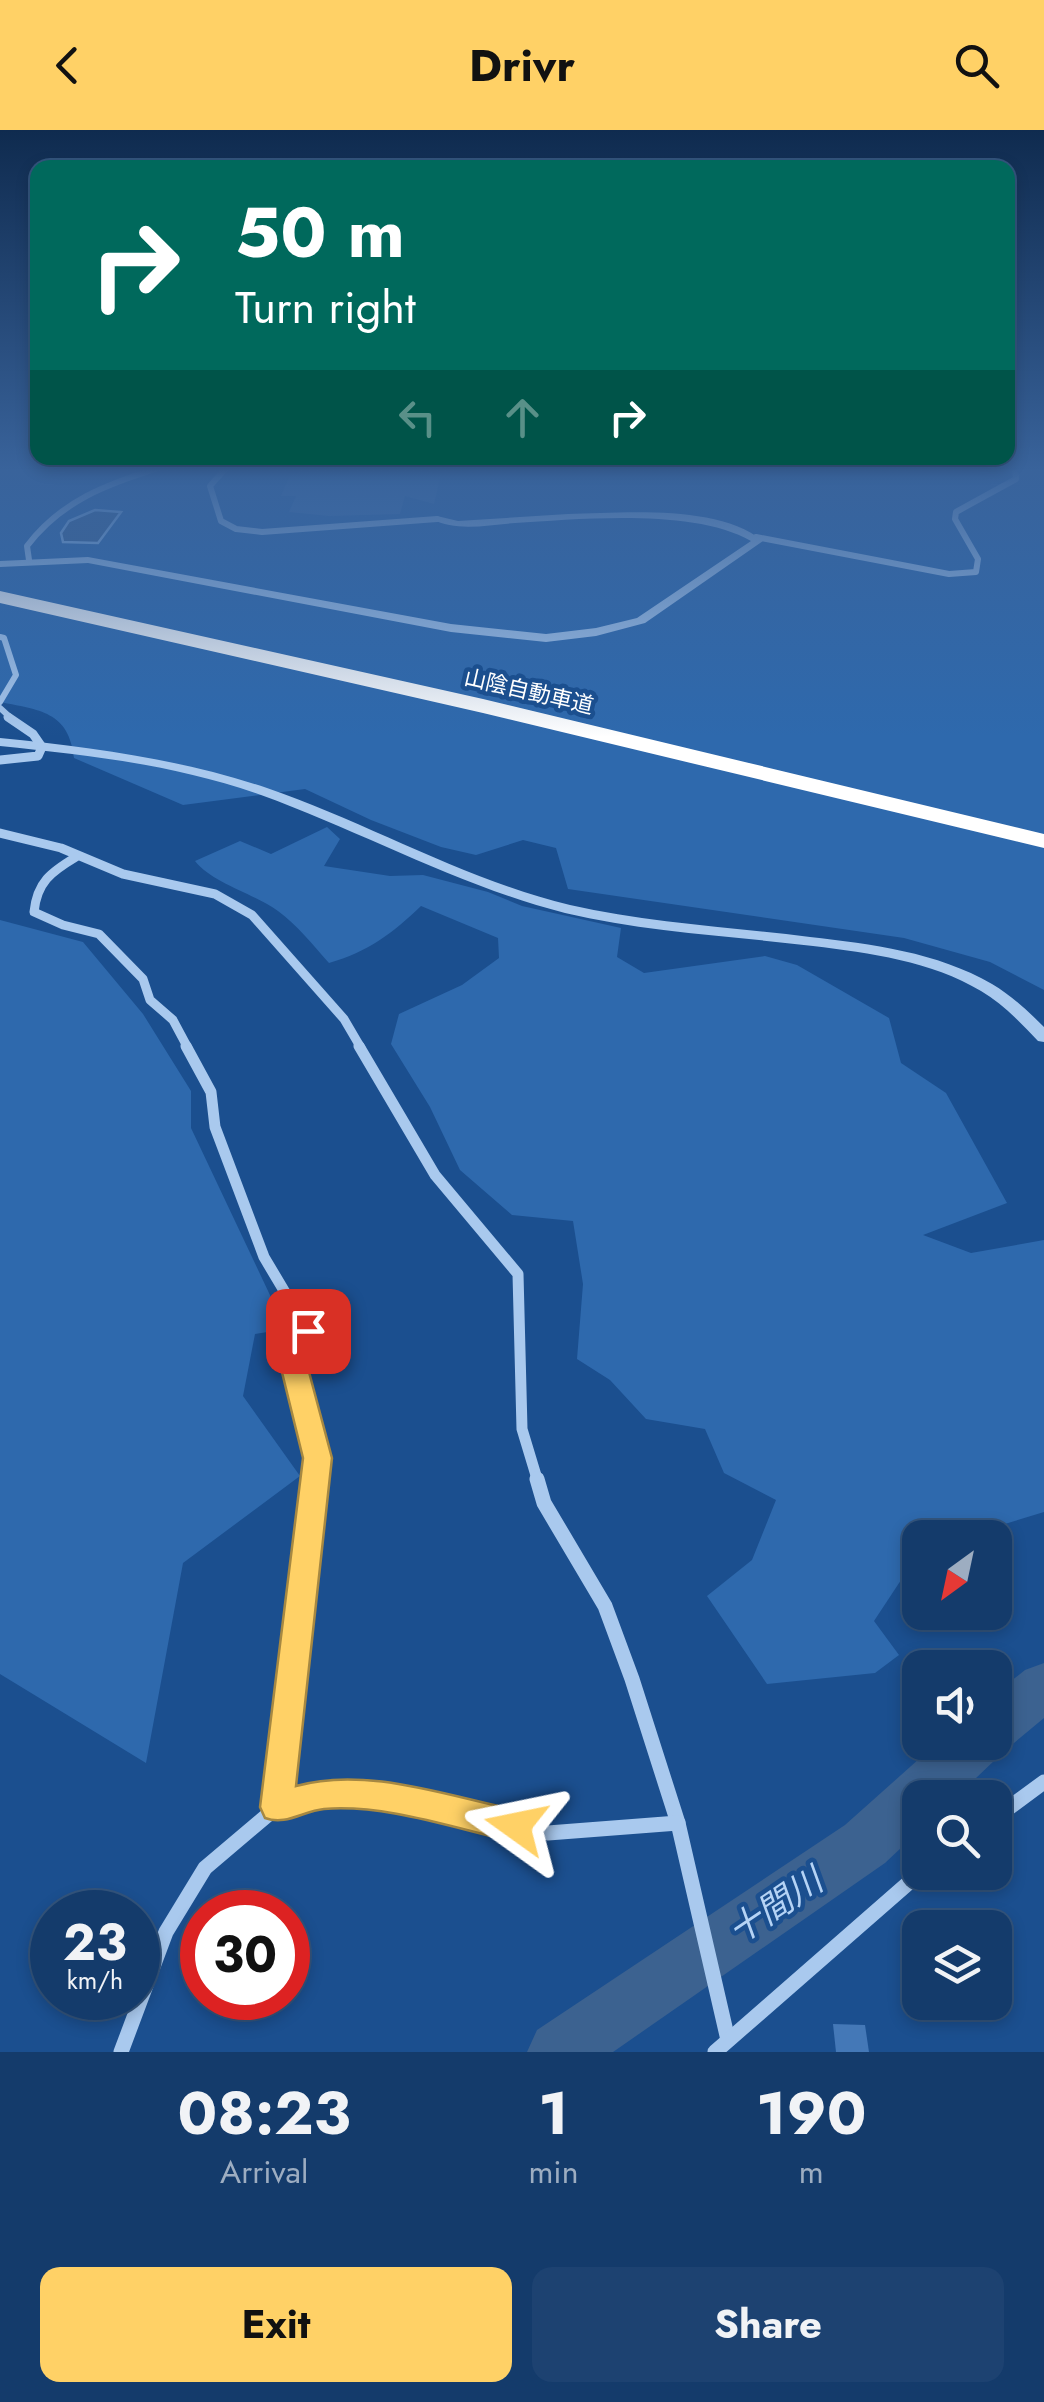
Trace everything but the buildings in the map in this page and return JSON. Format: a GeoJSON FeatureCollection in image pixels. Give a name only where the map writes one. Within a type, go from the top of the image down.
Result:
{"type":"FeatureCollection","features":[{"type":"Feature","properties":{"kind":"highway","name":"山陰自動車道"},"geometry":{"type":"LineString","coordinates":[[0,594],[1044,838]]}},
{"type":"Feature","properties":{"kind":"street"},"geometry":{"type":"LineString","coordinates":[[0,564],[88,560],[451,628],[546,638],[641,621],[736,558]]}},
{"type":"Feature","properties":{"kind":"street"},"geometry":{"type":"LineString","coordinates":[[862,558],[949,574],[976,572],[977,558]]}},
{"type":"Feature","properties":{"kind":"street"},"geometry":{"type":"LineString","coordinates":[[0,637],[4,638],[16,675],[2,692],[0,706],[6,717],[30,727],[42,746]]}},
{"type":"Feature","properties":{"kind":"street"},"geometry":{"type":"LineString","coordinates":[[0,742],[178,767],[260,790],[470,877],[569,909],[905,956],[961,974],[990,989],[1014,1006],[1044,1037]]}},
{"type":"Feature","properties":{"kind":"street"},"geometry":{"type":"LineString","coordinates":[[0,760],[38,756],[42,746]]}},
{"type":"Feature","properties":{"kind":"street"},"geometry":{"type":"LineString","coordinates":[[0,833],[60,848],[123,874],[215,894],[252,915],[344,1019],[435,1175],[518,1274],[522,1429],[544,1502],[605,1606],[678,1823],[722,2046]]}},
{"type":"Feature","properties":{"kind":"street"},"geometry":{"type":"LineString","coordinates":[[76,857],[51,872],[36,888],[34,912],[63,925],[99,934],[143,979],[150,1000],[172,1020],[210,1092],[215,1127],[264,1257],[308,1331],[291,1356],[317,1458],[277,1807]]}},
{"type":"Feature","properties":{"kind":"street"},"geometry":{"type":"LineString","coordinates":[[1012,1806],[1044,1782]]}},
{"type":"Feature","properties":{"kind":"street"},"geometry":{"type":"LineString","coordinates":[[121,2052],[166,1932],[205,1868],[277,1807],[323,1794],[386,1798],[548,1834],[678,1823]]}},
{"type":"Feature","properties":{"kind":"street"},"geometry":{"type":"LineString","coordinates":[[722,2046],[902,1889]]}},
{"type":"Feature","properties":{"kind":"shaded area"},"geometry":{"type":"Polygon","coordinates":[[[0,558],[1044,558],[1044,990],[990,962],[904,938],[568,889],[556,848],[523,840],[476,855],[441,847],[305,789],[183,805],[74,758],[66,731],[50,715],[0,702],[0,558]]]}},
{"type":"Feature","properties":{"kind":"shaded area"},"geometry":{"type":"Polygon","coordinates":[[[327,827],[340,839],[324,866],[390,876],[423,875],[488,892],[522,906],[621,928],[617,957],[644,973],[765,956],[797,965],[889,1018],[901,1063],[946,1093],[1007,1203],[923,1235],[971,1253],[1044,1240],[1044,1512],[1012,1522],[902,1520],[902,1579],[874,1621],[899,1655],[875,1673],[767,1684],[707,1596],[752,1560],[776,1500],[724,1473],[705,1429],[646,1419],[610,1380],[577,1359],[583,1284],[573,1221],[512,1215],[460,1170],[430,1107],[391,1044],[399,1014],[462,985],[499,958],[498,938],[421,906],[379,940],[329,963],[278,911],[212,876],[195,861],[240,841],[271,854],[327,827]]]}},
{"type":"Feature","properties":{"kind":"shaded area"},"geometry":{"type":"Polygon","coordinates":[[[0,920],[83,942],[143,1014],[191,1091],[191,1128],[286,1329],[255,1334],[243,1396],[300,1476],[183,1563],[146,1763],[0,1674],[0,920]]]}},
{"type":"Feature","properties":{"kind":"waterway","name":"十間川"},"geometry":{"type":"LineString","coordinates":[[1012,1712],[1044,1686]]}},
{"type":"Feature","properties":{"kind":"waterway","name":"十間川"},"geometry":{"type":"LineString","coordinates":[[559,2052],[865,1844],[957,1760]]}},
{"type":"Feature","properties":{"kind":"route"},"geometry":{"type":"LineString","coordinates":[[308,1331],[291,1356],[317,1458],[277,1807],[323,1794],[386,1798],[516,1826]]}}]}
